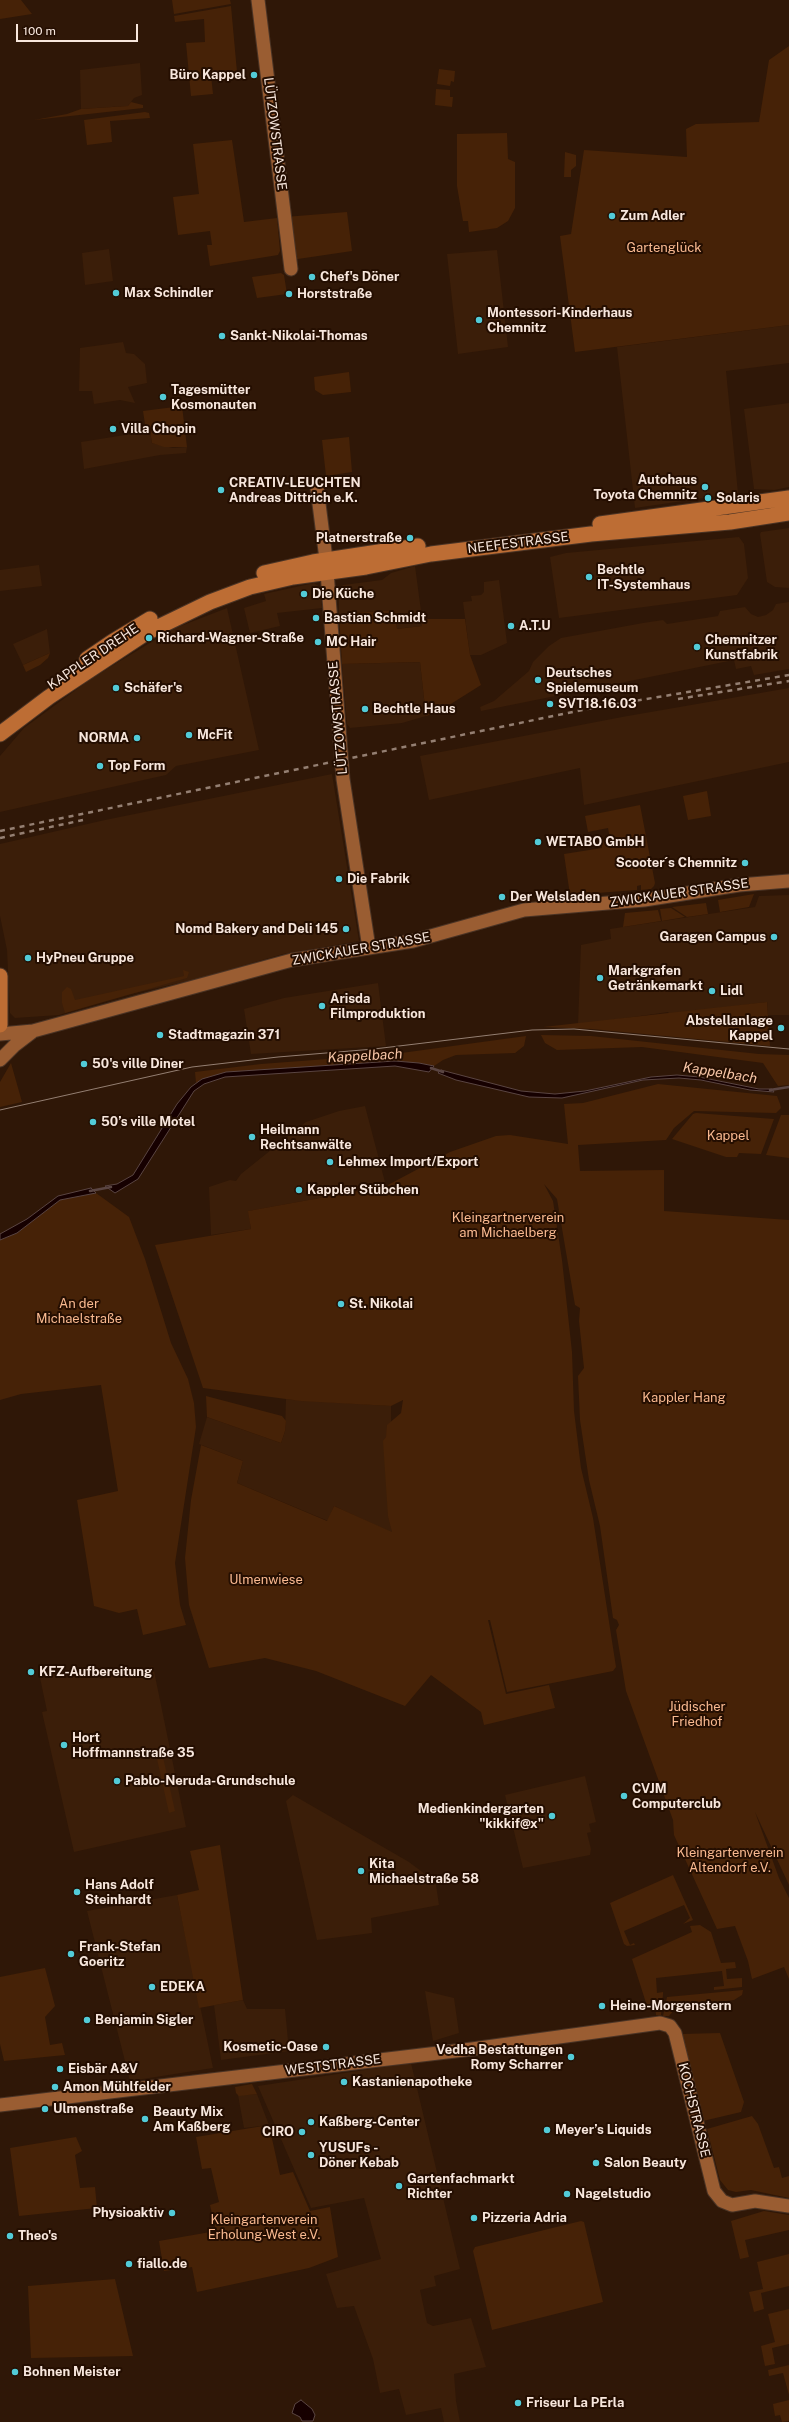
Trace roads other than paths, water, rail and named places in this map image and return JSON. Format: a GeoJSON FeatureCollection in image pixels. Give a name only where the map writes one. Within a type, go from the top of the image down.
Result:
{"type":"FeatureCollection","features":[{"type":"Feature","properties":{"kind":"main road","name":"NEEFESTRASSE"},"geometry":{"type":"LineString","coordinates":[[254,581],[293,577],[327,566],[789,498]]}},
{"type":"Feature","properties":{"kind":"main road","name":"NEEFESTRASSE"},"geometry":{"type":"LineString","coordinates":[[327,566],[591,534],[730,522],[789,513]]}},
{"type":"Feature","properties":{"kind":"main road","name":"KAPPLER DREHE"},"geometry":{"type":"LineString","coordinates":[[0,721],[126,632],[185,602],[254,581]]}},
{"type":"Feature","properties":{"kind":"main road","name":"KAPPLER DREHE"},"geometry":{"type":"LineString","coordinates":[[0,734],[49,697],[141,636],[184,613],[254,581]]}},
{"type":"Feature","properties":{"kind":"main road"},"geometry":{"type":"LineString","coordinates":[[0,976],[0,1025]]}},
{"type":"Feature","properties":{"kind":"street","name":"LÜTZOWSTRASSE"},"geometry":{"type":"LineString","coordinates":[[258,0],[291,269]]}},
{"type":"Feature","properties":{"kind":"street","name":"LÜTZOWSTRASSE"},"geometry":{"type":"LineString","coordinates":[[317,488],[327,566],[343,779],[369,948]]}},
{"type":"Feature","properties":{"kind":"street","name":"ZWICKAUER STRASSE"},"geometry":{"type":"LineString","coordinates":[[0,1034],[33,1031],[292,960],[413,941],[532,908],[644,900],[739,885],[789,881]]}},
{"type":"Feature","properties":{"kind":"street","name":"ZWICKAUER STRASSE"},"geometry":{"type":"LineString","coordinates":[[0,1060],[15,1045],[33,1031]]}},
{"type":"Feature","properties":{"kind":"street","name":"WESTSTRASSE"},"geometry":{"type":"LineString","coordinates":[[0,2106],[666,2024]]}},
{"type":"Feature","properties":{"kind":"street","name":"KOCHSTRASSE"},"geometry":{"type":"LineString","coordinates":[[666,2024],[675,2033],[714,2191],[718,2198],[732,2205],[755,2202],[789,2206]]}},
{"type":"Feature","properties":{"kind":"waterway","name":"Kappelbach"},"geometry":{"type":"LineString","coordinates":[[431,1068],[443,1072]]}},
{"type":"Feature","properties":{"kind":"waterway","name":"Kappelbach"},"geometry":{"type":"LineString","coordinates":[[770,1090],[789,1087]]}},
{"type":"Feature","properties":{"kind":"waterway","name":"Kappelbach"},"geometry":{"type":"LineString","coordinates":[[90,1191],[111,1187]]}},
{"type":"Feature","properties":{"kind":"tram line"},"geometry":{"type":"LineString","coordinates":[[0,1110],[192,1067],[278,1057],[374,1049],[532,1030],[574,1029],[789,1049]]}},
{"type":"Feature","properties":{"kind":"railway"},"geometry":{"type":"LineString","coordinates":[[0,831],[587,709],[789,675]]}},
{"type":"Feature","properties":{"kind":"railway"},"geometry":{"type":"LineString","coordinates":[[678,699],[789,681]]}},
{"type":"Feature","properties":{"kind":"railway"},"geometry":{"type":"LineString","coordinates":[[0,838],[83,820]]}},
{"type":"Feature","properties":{"kind":"place","name":"Büro Kappel"},"geometry":{"type":"Point","coordinates":[254,75]}},
{"type":"Feature","properties":{"kind":"place","name":"Zum Adler"},"geometry":{"type":"Point","coordinates":[612,216]}},
{"type":"Feature","properties":{"kind":"place","name":"Chef's Döner"},"geometry":{"type":"Point","coordinates":[312,277]}},
{"type":"Feature","properties":{"kind":"place","name":"Max Schindler"},"geometry":{"type":"Point","coordinates":[116,293]}},
{"type":"Feature","properties":{"kind":"place","name":"Horststraße"},"geometry":{"type":"Point","coordinates":[289,294]}},
{"type":"Feature","properties":{"kind":"place","name":"Montessori-Kinderhaus Chemnitz"},"geometry":{"type":"Point","coordinates":[479,320]}},
{"type":"Feature","properties":{"kind":"place","name":"Sankt-Nikolai-Thomas"},"geometry":{"type":"Point","coordinates":[222,336]}},
{"type":"Feature","properties":{"kind":"place","name":"Tagesmütter Kosmonauten"},"geometry":{"type":"Point","coordinates":[163,397]}},
{"type":"Feature","properties":{"kind":"place","name":"Villa Chopin"},"geometry":{"type":"Point","coordinates":[113,429]}},
{"type":"Feature","properties":{"kind":"place","name":"Autohaus Toyota Chemnitz"},"geometry":{"type":"Point","coordinates":[705,487]}},
{"type":"Feature","properties":{"kind":"place","name":"CREATIV-LEUCHTEN Andreas Dittrich e.K."},"geometry":{"type":"Point","coordinates":[221,490]}},
{"type":"Feature","properties":{"kind":"place","name":"Solaris"},"geometry":{"type":"Point","coordinates":[708,498]}},
{"type":"Feature","properties":{"kind":"place","name":"Platnerstraße"},"geometry":{"type":"Point","coordinates":[410,538]}},
{"type":"Feature","properties":{"kind":"place","name":"Bechtle IT-Systemhaus"},"geometry":{"type":"Point","coordinates":[589,577]}},
{"type":"Feature","properties":{"kind":"place","name":"Die Küche"},"geometry":{"type":"Point","coordinates":[304,594]}},
{"type":"Feature","properties":{"kind":"place","name":"Bastian Schmidt"},"geometry":{"type":"Point","coordinates":[316,618]}},
{"type":"Feature","properties":{"kind":"place","name":"A.T.U"},"geometry":{"type":"Point","coordinates":[511,626]}},
{"type":"Feature","properties":{"kind":"place","name":"Richard-Wagner-Straße"},"geometry":{"type":"Point","coordinates":[149,638]}},
{"type":"Feature","properties":{"kind":"place","name":"MC Hair"},"geometry":{"type":"Point","coordinates":[318,642]}},
{"type":"Feature","properties":{"kind":"place","name":"Chemnitzer Kunstfabrik"},"geometry":{"type":"Point","coordinates":[697,647]}},
{"type":"Feature","properties":{"kind":"place","name":"Deutsches Spielemuseum"},"geometry":{"type":"Point","coordinates":[538,680]}},
{"type":"Feature","properties":{"kind":"place","name":"Schäfer's"},"geometry":{"type":"Point","coordinates":[116,688]}},
{"type":"Feature","properties":{"kind":"place","name":"SVT18.16.03"},"geometry":{"type":"Point","coordinates":[550,704]}},
{"type":"Feature","properties":{"kind":"place","name":"Bechtle Haus"},"geometry":{"type":"Point","coordinates":[365,709]}},
{"type":"Feature","properties":{"kind":"place","name":"McFit"},"geometry":{"type":"Point","coordinates":[189,735]}},
{"type":"Feature","properties":{"kind":"place","name":"NORMA"},"geometry":{"type":"Point","coordinates":[137,738]}},
{"type":"Feature","properties":{"kind":"place","name":"Top Form"},"geometry":{"type":"Point","coordinates":[100,766]}},
{"type":"Feature","properties":{"kind":"place","name":"WETABO GmbH"},"geometry":{"type":"Point","coordinates":[538,842]}},
{"type":"Feature","properties":{"kind":"place","name":"Scooter´s Chemnitz"},"geometry":{"type":"Point","coordinates":[745,863]}},
{"type":"Feature","properties":{"kind":"place","name":"Die Fabrik"},"geometry":{"type":"Point","coordinates":[339,879]}},
{"type":"Feature","properties":{"kind":"place","name":"Der Welsladen"},"geometry":{"type":"Point","coordinates":[502,897]}},
{"type":"Feature","properties":{"kind":"place","name":"Nomd Bakery and Deli 145"},"geometry":{"type":"Point","coordinates":[346,929]}},
{"type":"Feature","properties":{"kind":"place","name":"Garagen Campus"},"geometry":{"type":"Point","coordinates":[774,937]}},
{"type":"Feature","properties":{"kind":"place","name":"HyPneu Gruppe"},"geometry":{"type":"Point","coordinates":[28,958]}},
{"type":"Feature","properties":{"kind":"place","name":"Markgrafen Getränkemarkt"},"geometry":{"type":"Point","coordinates":[600,978]}},
{"type":"Feature","properties":{"kind":"place","name":"Lidl"},"geometry":{"type":"Point","coordinates":[712,991]}},
{"type":"Feature","properties":{"kind":"place","name":"Arisda Filmproduktion"},"geometry":{"type":"Point","coordinates":[322,1006]}},
{"type":"Feature","properties":{"kind":"place","name":"Abstellanlage Kappel"},"geometry":{"type":"Point","coordinates":[781,1028]}},
{"type":"Feature","properties":{"kind":"place","name":"Stadtmagazin 371"},"geometry":{"type":"Point","coordinates":[160,1035]}},
{"type":"Feature","properties":{"kind":"place","name":"50's ville Diner"},"geometry":{"type":"Point","coordinates":[84,1064]}},
{"type":"Feature","properties":{"kind":"place","name":"50’s ville Motel"},"geometry":{"type":"Point","coordinates":[93,1122]}},
{"type":"Feature","properties":{"kind":"place","name":"Heilmann Rechtsanwälte"},"geometry":{"type":"Point","coordinates":[252,1137]}},
{"type":"Feature","properties":{"kind":"place","name":"Lehmex Import/Export"},"geometry":{"type":"Point","coordinates":[330,1162]}},
{"type":"Feature","properties":{"kind":"place","name":"Kappler Stübchen"},"geometry":{"type":"Point","coordinates":[299,1190]}},
{"type":"Feature","properties":{"kind":"place","name":"St. Nikolai"},"geometry":{"type":"Point","coordinates":[341,1304]}},
{"type":"Feature","properties":{"kind":"place","name":"KFZ-Aufbereitung"},"geometry":{"type":"Point","coordinates":[31,1672]}},
{"type":"Feature","properties":{"kind":"place","name":"Hort Hoffmannstraße 35"},"geometry":{"type":"Point","coordinates":[64,1745]}},
{"type":"Feature","properties":{"kind":"place","name":"Pablo-Neruda-Grundschule"},"geometry":{"type":"Point","coordinates":[117,1781]}},
{"type":"Feature","properties":{"kind":"place","name":"CVJM Computerclub"},"geometry":{"type":"Point","coordinates":[624,1796]}},
{"type":"Feature","properties":{"kind":"place","name":"Medienkindergarten \"kikkif@x\""},"geometry":{"type":"Point","coordinates":[552,1816]}},
{"type":"Feature","properties":{"kind":"place","name":"Kita Michaelstraße 58"},"geometry":{"type":"Point","coordinates":[361,1871]}},
{"type":"Feature","properties":{"kind":"place","name":"Hans Adolf Steinhardt"},"geometry":{"type":"Point","coordinates":[77,1892]}},
{"type":"Feature","properties":{"kind":"place","name":"Frank-Stefan Goeritz"},"geometry":{"type":"Point","coordinates":[71,1954]}},
{"type":"Feature","properties":{"kind":"place","name":"EDEKA"},"geometry":{"type":"Point","coordinates":[152,1987]}},
{"type":"Feature","properties":{"kind":"place","name":"Heine-Morgenstern"},"geometry":{"type":"Point","coordinates":[602,2006]}},
{"type":"Feature","properties":{"kind":"place","name":"Benjamin Sigler"},"geometry":{"type":"Point","coordinates":[87,2020]}},
{"type":"Feature","properties":{"kind":"place","name":"Kosmetic-Oase"},"geometry":{"type":"Point","coordinates":[326,2047]}},
{"type":"Feature","properties":{"kind":"place","name":"Vedha Bestattungen Romy Scharrer"},"geometry":{"type":"Point","coordinates":[571,2057]}},
{"type":"Feature","properties":{"kind":"place","name":"Eisbär A&V"},"geometry":{"type":"Point","coordinates":[60,2069]}},
{"type":"Feature","properties":{"kind":"place","name":"Kastanienapotheke"},"geometry":{"type":"Point","coordinates":[344,2082]}},
{"type":"Feature","properties":{"kind":"place","name":"Amon Mühlfelder"},"geometry":{"type":"Point","coordinates":[55,2087]}},
{"type":"Feature","properties":{"kind":"place","name":"Ulmenstraße"},"geometry":{"type":"Point","coordinates":[45,2109]}},
{"type":"Feature","properties":{"kind":"place","name":"Beauty Mix Am Kaßberg"},"geometry":{"type":"Point","coordinates":[145,2119]}},
{"type":"Feature","properties":{"kind":"place","name":"Kaßberg-Center"},"geometry":{"type":"Point","coordinates":[311,2122]}},
{"type":"Feature","properties":{"kind":"place","name":"Meyer’s Liquids"},"geometry":{"type":"Point","coordinates":[547,2130]}},
{"type":"Feature","properties":{"kind":"place","name":"CIRO"},"geometry":{"type":"Point","coordinates":[302,2132]}},
{"type":"Feature","properties":{"kind":"place","name":"YUSUFs - Döner Kebab"},"geometry":{"type":"Point","coordinates":[311,2155]}},
{"type":"Feature","properties":{"kind":"place","name":"Salon Beauty"},"geometry":{"type":"Point","coordinates":[596,2163]}},
{"type":"Feature","properties":{"kind":"place","name":"Gartenfachmarkt Richter"},"geometry":{"type":"Point","coordinates":[399,2186]}},
{"type":"Feature","properties":{"kind":"place","name":"Nagelstudio"},"geometry":{"type":"Point","coordinates":[567,2194]}},
{"type":"Feature","properties":{"kind":"place","name":"Physioaktiv"},"geometry":{"type":"Point","coordinates":[172,2213]}},
{"type":"Feature","properties":{"kind":"place","name":"Pizzeria Adria"},"geometry":{"type":"Point","coordinates":[474,2218]}},
{"type":"Feature","properties":{"kind":"place","name":"Theo's"},"geometry":{"type":"Point","coordinates":[10,2236]}},
{"type":"Feature","properties":{"kind":"place","name":"fiallo.de"},"geometry":{"type":"Point","coordinates":[129,2264]}},
{"type":"Feature","properties":{"kind":"place","name":"Bohnen Meister"},"geometry":{"type":"Point","coordinates":[15,2372]}},
{"type":"Feature","properties":{"kind":"place","name":"Friseur La PErla"},"geometry":{"type":"Point","coordinates":[518,2403]}},
{"type":"Feature","properties":{"kind":"park label","name":"Gartenglück"},"geometry":{"type":"Point","coordinates":[664,248]}},
{"type":"Feature","properties":{"kind":"park label","name":"Kappel"},"geometry":{"type":"Point","coordinates":[728,1136]}},
{"type":"Feature","properties":{"kind":"park label","name":"Kleingartnerverein am Michaelberg"},"geometry":{"type":"Point","coordinates":[508,1226]}},
{"type":"Feature","properties":{"kind":"park label","name":"An der Michaelstraße"},"geometry":{"type":"Point","coordinates":[79,1312]}},
{"type":"Feature","properties":{"kind":"park label","name":"Kappler Hang"},"geometry":{"type":"Point","coordinates":[684,1398]}},
{"type":"Feature","properties":{"kind":"park label","name":"Ulmenwiese"},"geometry":{"type":"Point","coordinates":[266,1580]}},
{"type":"Feature","properties":{"kind":"park label","name":"Jüdischer Friedhof"},"geometry":{"type":"Point","coordinates":[697,1714]}},
{"type":"Feature","properties":{"kind":"park label","name":"Kleingartenverein Altendorf e.V."},"geometry":{"type":"Point","coordinates":[730,1860]}},
{"type":"Feature","properties":{"kind":"park label","name":"Kleingartenverein Erholung-West e.V."},"geometry":{"type":"Point","coordinates":[264,2228]}}]}
